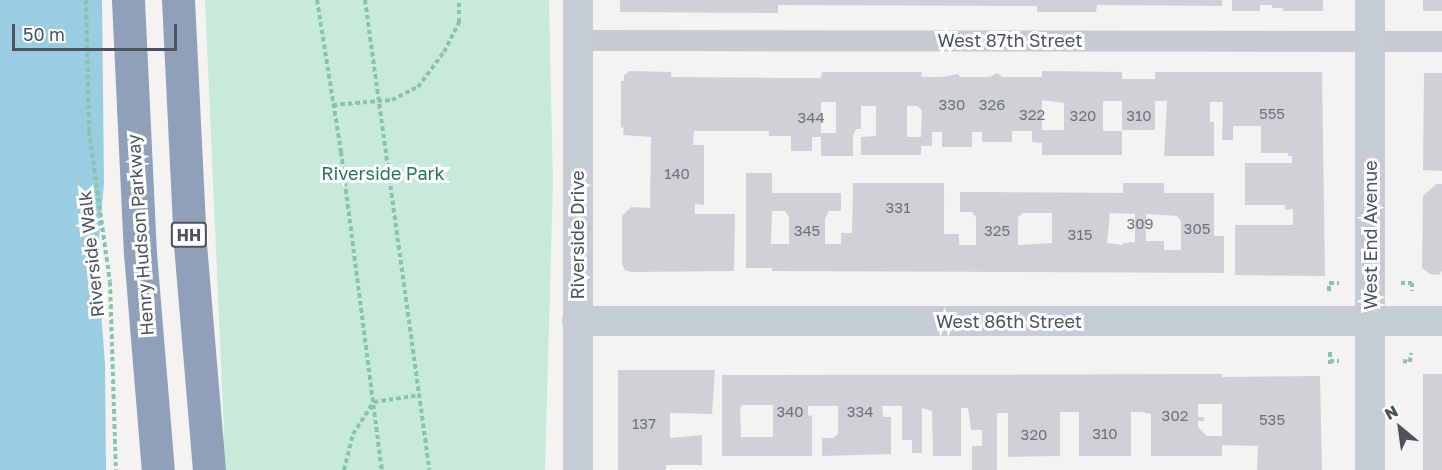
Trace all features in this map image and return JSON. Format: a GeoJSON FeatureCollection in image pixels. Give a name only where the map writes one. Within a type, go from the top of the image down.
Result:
{"type":"FeatureCollection","features":[{"type":"Feature","properties":{"kind":"highway","name":"Henry Hudson Parkway"},"geometry":{"type":"LineString","coordinates":[[128,0],[139,242],[158,470]]}},
{"type":"Feature","properties":{"kind":"highway","name":"HH"},"geometry":{"type":"LineString","coordinates":[[178,0],[190,244],[209,470]]}},
{"type":"Feature","properties":{"kind":"main road","name":"Riverside Drive"},"geometry":{"type":"LineString","coordinates":[[578,0],[578,470]]}},
{"type":"Feature","properties":{"kind":"main road","name":"West End Avenue"},"geometry":{"type":"LineString","coordinates":[[1370,0],[1370,470]]}},
{"type":"Feature","properties":{"kind":"main road","name":"West 86th Street"},"geometry":{"type":"LineString","coordinates":[[577,321],[1442,321]]}},
{"type":"Feature","properties":{"kind":"street","name":"West 87th Street"},"geometry":{"type":"LineString","coordinates":[[578,40],[1442,41]]}},
{"type":"Feature","properties":{"kind":"path","name":"Riverside Walk"},"geometry":{"type":"LineString","coordinates":[[86,0],[89,131],[110,282],[116,470]]}},
{"type":"Feature","properties":{"kind":"path"},"geometry":{"type":"LineString","coordinates":[[316,0],[333,105],[382,470]]}},
{"type":"Feature","properties":{"kind":"path"},"geometry":{"type":"LineString","coordinates":[[364,0],[429,470]]}},
{"type":"Feature","properties":{"kind":"path"},"geometry":{"type":"LineString","coordinates":[[333,105],[378,99],[392,100],[418,87],[444,52],[459,22],[459,0]]}},
{"type":"Feature","properties":{"kind":"path"},"geometry":{"type":"LineString","coordinates":[[1329,291],[1329,283],[1339,283]]}},
{"type":"Feature","properties":{"kind":"path"},"geometry":{"type":"LineString","coordinates":[[1401,283],[1412,283],[1412,291]]}},
{"type":"Feature","properties":{"kind":"path"},"geometry":{"type":"LineString","coordinates":[[1330,352],[1330,363],[1339,361]]}},
{"type":"Feature","properties":{"kind":"path"},"geometry":{"type":"LineString","coordinates":[[1402,361],[1410,362],[1411,353]]}},
{"type":"Feature","properties":{"kind":"path"},"geometry":{"type":"LineString","coordinates":[[344,470],[353,434],[374,402],[420,395]]}},
{"type":"Feature","properties":{"kind":"green space","name":"Riverside Park"},"geometry":{"type":"Polygon","coordinates":[[[205,0],[549,0],[553,184],[545,470],[211,470],[224,433],[205,0]]]}},
{"type":"Feature","properties":{"kind":"water"},"geometry":{"type":"Polygon","coordinates":[[[0,0],[102,0],[104,183],[97,261],[105,363],[106,470],[0,470],[0,0]]]}},
{"type":"Feature","properties":{"kind":"building"},"geometry":{"type":"Polygon","coordinates":[[[620,0],[1222,0],[1222,6],[1097,5],[1096,12],[1037,12],[1037,6],[778,5],[778,13],[620,12],[620,0]]]}},
{"type":"Feature","properties":{"kind":"building"},"geometry":{"type":"Polygon","coordinates":[[[1232,0],[1323,0],[1323,11],[1283,11],[1283,8],[1272,8],[1272,5],[1260,5],[1260,11],[1232,11],[1232,0]]]}},
{"type":"Feature","properties":{"kind":"building"},"geometry":{"type":"Polygon","coordinates":[[[1423,0],[1442,0],[1442,11],[1423,11],[1423,0]]]}},
{"type":"Feature","properties":{"kind":"building"},"geometry":{"type":"Polygon","coordinates":[[[630,71],[671,72],[671,77],[821,78],[822,72],[922,72],[921,77],[958,74],[960,77],[990,77],[997,73],[1002,77],[1042,77],[1042,71],[1122,72],[1122,79],[1155,79],[1155,72],[1322,72],[1325,276],[1235,275],[1235,225],[1293,225],[1293,209],[1285,210],[1285,205],[1245,205],[1245,163],[1292,163],[1292,156],[1288,156],[1288,153],[1261,153],[1261,126],[1233,126],[1233,140],[1222,140],[1223,102],[1210,102],[1210,122],[1214,122],[1214,156],[1164,156],[1167,101],[1155,101],[1155,130],[1122,130],[1122,101],[1103,101],[1103,131],[1122,131],[1122,155],[1042,155],[1042,143],[1032,142],[1032,131],[1012,131],[1012,142],[982,142],[982,132],[972,132],[972,147],[942,147],[942,132],[932,132],[932,146],[921,146],[921,155],[861,155],[861,137],[876,136],[876,106],[861,106],[861,129],[856,129],[853,136],[853,156],[821,156],[821,137],[812,137],[812,151],[791,151],[791,136],[769,136],[769,131],[694,131],[693,145],[704,145],[704,205],[695,204],[695,214],[735,214],[734,271],[631,272],[625,270],[622,264],[622,216],[631,207],[650,208],[651,137],[623,135],[621,81],[624,81],[624,75],[630,71]],[[1042,100],[1042,130],[1064,130],[1064,103],[1042,100]],[[821,102],[821,133],[836,133],[836,102],[821,102]],[[907,106],[907,137],[921,137],[922,110],[917,106],[907,106]]]}},
{"type":"Feature","properties":{"kind":"building"},"geometry":{"type":"Polygon","coordinates":[[[1424,73],[1442,73],[1442,171],[1423,170],[1424,73]]]}},
{"type":"Feature","properties":{"kind":"building"},"geometry":{"type":"Polygon","coordinates":[[[746,173],[772,173],[772,193],[841,193],[841,211],[829,211],[825,219],[825,244],[841,244],[841,233],[852,233],[853,183],[944,183],[944,234],[959,234],[959,245],[976,245],[976,217],[972,212],[960,212],[960,192],[1123,193],[1123,183],[1164,183],[1164,193],[1214,193],[1214,236],[1224,236],[1224,273],[772,271],[772,268],[746,268],[746,173]],[[772,211],[771,244],[789,244],[789,217],[785,211],[772,211]],[[1023,213],[1018,217],[1018,245],[1052,243],[1052,213],[1023,213]],[[1110,213],[1107,243],[1123,245],[1123,243],[1135,242],[1135,214],[1110,213]],[[1146,214],[1146,241],[1164,241],[1164,250],[1181,250],[1181,221],[1177,216],[1146,214]]]}},
{"type":"Feature","properties":{"kind":"building"},"geometry":{"type":"Polygon","coordinates":[[[1436,184],[1442,184],[1442,271],[1439,275],[1430,274],[1422,268],[1423,196],[1436,184]]]}},
{"type":"Feature","properties":{"kind":"building"},"geometry":{"type":"Polygon","coordinates":[[[618,370],[715,370],[712,414],[670,413],[670,438],[702,435],[702,465],[666,465],[666,470],[618,470],[618,370]]]}},
{"type":"Feature","properties":{"kind":"building"},"geometry":{"type":"Polygon","coordinates":[[[1222,374],[1222,377],[1320,376],[1322,470],[1257,470],[1258,446],[1222,445],[1222,456],[1151,456],[1151,414],[1141,412],[1131,412],[1131,456],[1079,456],[1079,412],[1060,412],[1060,456],[1008,457],[1008,413],[997,413],[997,470],[972,470],[972,446],[982,446],[982,430],[971,430],[968,408],[961,408],[961,456],[933,456],[932,411],[922,408],[922,453],[912,453],[912,440],[902,440],[902,406],[882,406],[883,417],[891,417],[891,454],[822,456],[822,438],[833,438],[838,434],[838,406],[808,406],[808,416],[812,415],[812,456],[722,456],[722,375],[1222,374]],[[1198,404],[1198,417],[1204,417],[1204,421],[1198,421],[1198,427],[1207,436],[1222,436],[1222,404],[1198,404]],[[743,405],[740,408],[741,437],[773,437],[773,405],[743,405]]]}},
{"type":"Feature","properties":{"kind":"building"},"geometry":{"type":"Polygon","coordinates":[[[1423,374],[1442,374],[1442,470],[1423,470],[1423,374]]]}}]}
